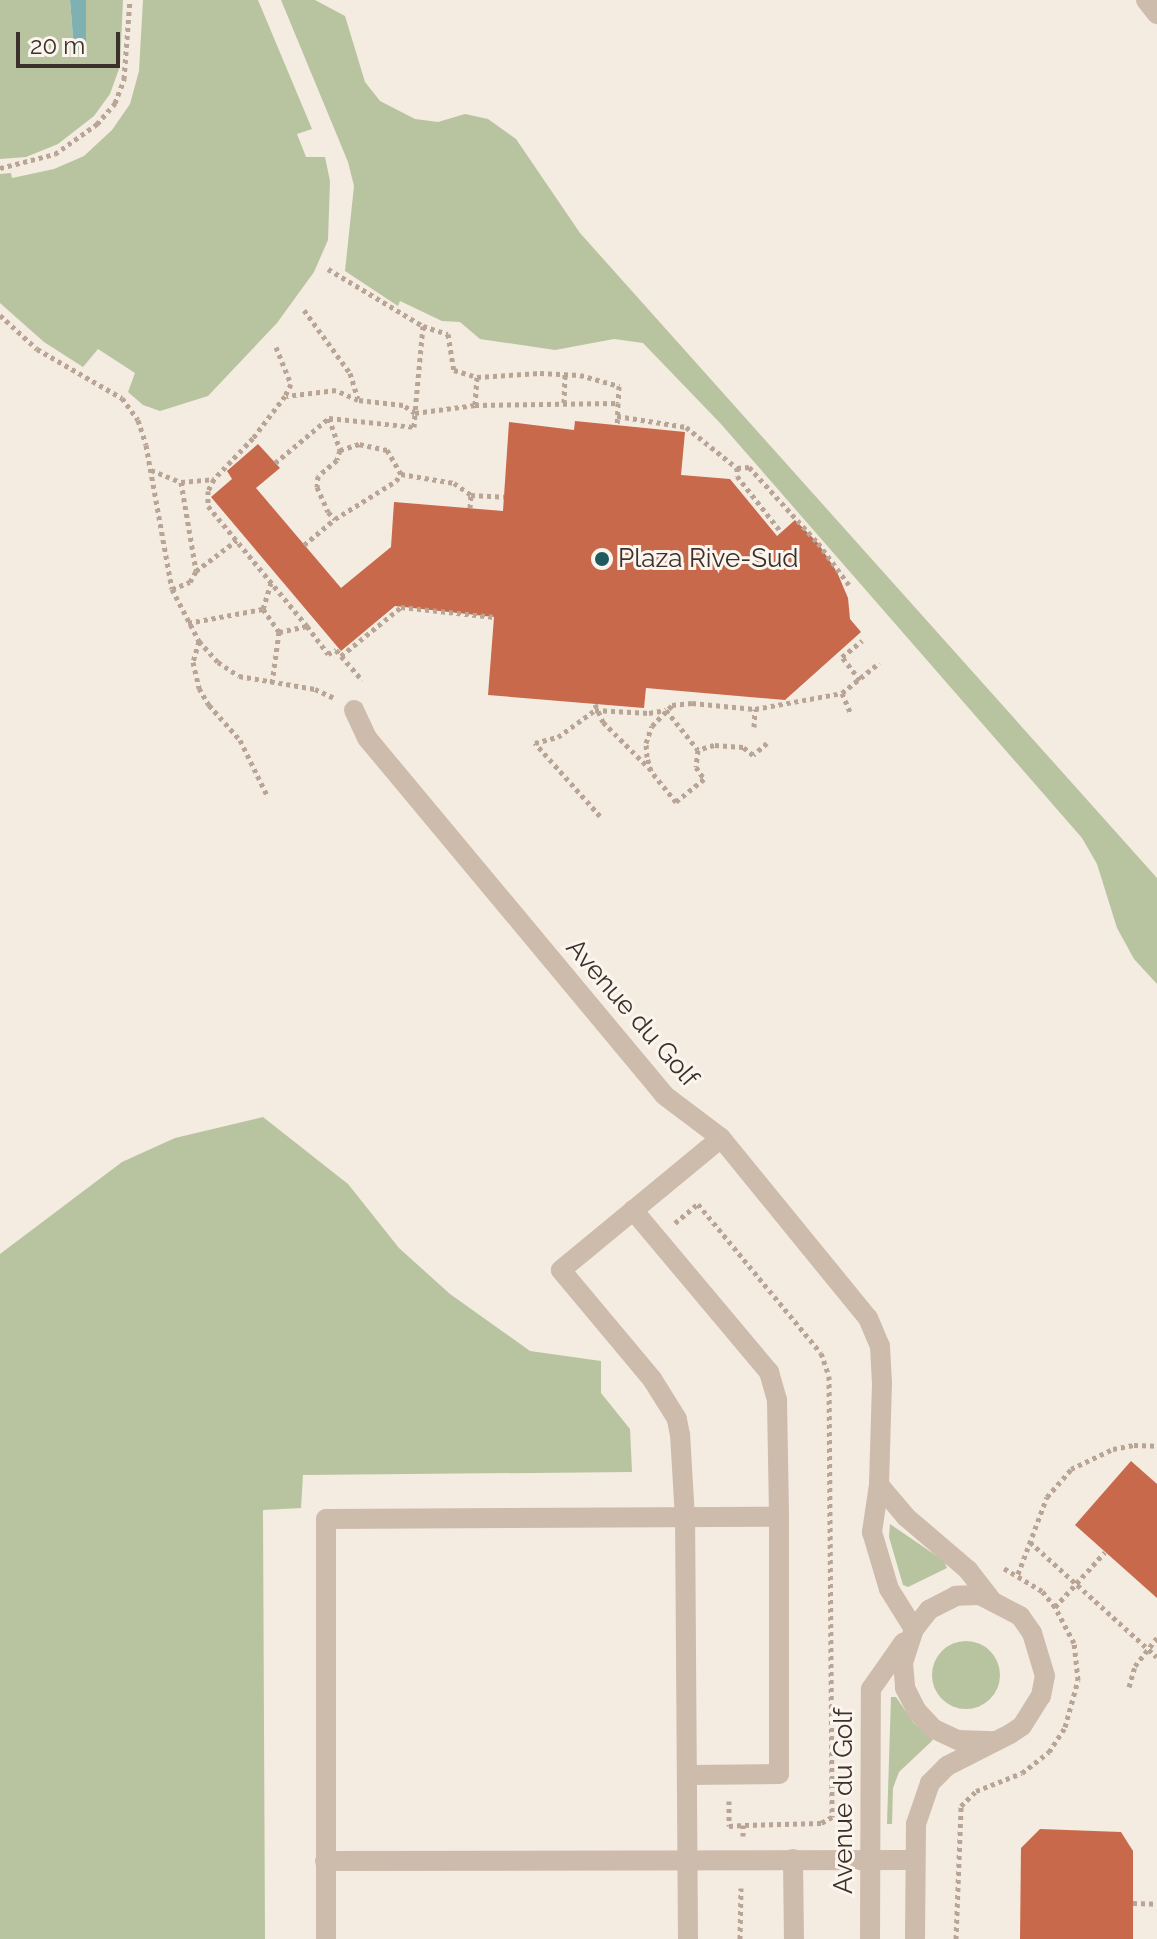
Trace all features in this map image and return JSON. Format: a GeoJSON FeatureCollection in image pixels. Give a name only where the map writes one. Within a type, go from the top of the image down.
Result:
{"type":"FeatureCollection","features":[{"type":"Feature","properties":{"kind":"street"},"geometry":{"type":"LineString","coordinates":[[1146,0],[1157,14]]}},
{"type":"Feature","properties":{"kind":"street","name":"Avenue du Golf"},"geometry":{"type":"LineString","coordinates":[[354,710],[367,738],[664,1095],[721,1138],[868,1318],[880,1346],[882,1383],[879,1485],[872,1532],[889,1589],[914,1629],[903,1663],[905,1688],[916,1710],[945,1735],[972,1742],[994,1741]]}},
{"type":"Feature","properties":{"kind":"street"},"geometry":{"type":"LineString","coordinates":[[688,1939],[685,1518],[677,1419],[652,1379],[561,1270],[721,1138]]}},
{"type":"Feature","properties":{"kind":"street"},"geometry":{"type":"LineString","coordinates":[[633,1210],[769,1372],[777,1400],[779,1774],[688,1775]]}},
{"type":"Feature","properties":{"kind":"street"},"geometry":{"type":"LineString","coordinates":[[879,1485],[906,1517],[968,1570],[990,1598],[1020,1616],[1042,1656],[1045,1676],[1033,1714],[1022,1726],[947,1766],[930,1783],[916,1824],[915,1939]]}},
{"type":"Feature","properties":{"kind":"street"},"geometry":{"type":"LineString","coordinates":[[326,1939],[326,1519],[779,1517]]}},
{"type":"Feature","properties":{"kind":"street","name":"Avenue du Golf"},"geometry":{"type":"LineString","coordinates":[[870,1939],[871,1689],[929,1610],[944,1600],[970,1594],[990,1598]]}},
{"type":"Feature","properties":{"kind":"street"},"geometry":{"type":"LineString","coordinates":[[793,1859],[794,1939]]}},
{"type":"Feature","properties":{"kind":"street"},"geometry":{"type":"LineString","coordinates":[[325,1861],[915,1860]]}},
{"type":"Feature","properties":{"kind":"path"},"geometry":{"type":"LineString","coordinates":[[0,168],[55,154],[97,124],[115,103],[124,79],[130,0]]}},
{"type":"Feature","properties":{"kind":"path"},"geometry":{"type":"LineString","coordinates":[[328,269],[423,326],[448,334],[454,370],[477,377],[565,374],[619,386],[617,426]]}},
{"type":"Feature","properties":{"kind":"path"},"geometry":{"type":"LineString","coordinates":[[304,310],[350,373],[358,400]]}},
{"type":"Feature","properties":{"kind":"path"},"geometry":{"type":"LineString","coordinates":[[0,315],[37,349],[122,398],[138,420],[172,589],[199,641],[218,662],[239,676],[315,689],[334,697]]}},
{"type":"Feature","properties":{"kind":"path"},"geometry":{"type":"LineString","coordinates":[[275,463],[329,418],[414,427],[423,326]]}},
{"type":"Feature","properties":{"kind":"path"},"geometry":{"type":"LineString","coordinates":[[276,347],[291,384],[253,438],[214,479],[208,491],[208,506],[328,654],[336,650],[362,680]]}},
{"type":"Feature","properties":{"kind":"path"},"geometry":{"type":"LineString","coordinates":[[564,403],[565,374]]}},
{"type":"Feature","properties":{"kind":"path"},"geometry":{"type":"LineString","coordinates":[[475,405],[477,377]]}},
{"type":"Feature","properties":{"kind":"path"},"geometry":{"type":"LineString","coordinates":[[285,396],[336,390],[358,400],[403,405],[415,413],[475,405],[618,403]]}},
{"type":"Feature","properties":{"kind":"path"},"geometry":{"type":"LineString","coordinates":[[617,416],[686,427],[737,468],[749,467],[818,543],[849,585]]}},
{"type":"Feature","properties":{"kind":"path"},"geometry":{"type":"LineString","coordinates":[[329,418],[340,450],[337,460],[318,476],[317,487],[328,512],[335,519]]}},
{"type":"Feature","properties":{"kind":"path"},"geometry":{"type":"LineString","coordinates":[[340,450],[359,444],[387,450],[401,474]]}},
{"type":"Feature","properties":{"kind":"path"},"geometry":{"type":"LineString","coordinates":[[737,468],[737,476],[781,532]]}},
{"type":"Feature","properties":{"kind":"path"},"geometry":{"type":"LineString","coordinates":[[150,469],[181,482],[214,479]]}},
{"type":"Feature","properties":{"kind":"path"},"geometry":{"type":"LineString","coordinates":[[401,474],[454,483],[471,495],[504,497]]}},
{"type":"Feature","properties":{"kind":"path"},"geometry":{"type":"LineString","coordinates":[[304,545],[335,519],[396,481],[401,474]]}},
{"type":"Feature","properties":{"kind":"path"},"geometry":{"type":"LineString","coordinates":[[181,482],[196,571]]}},
{"type":"Feature","properties":{"kind":"path"},"geometry":{"type":"LineString","coordinates":[[470,508],[471,495]]}},
{"type":"Feature","properties":{"kind":"path"},"geometry":{"type":"LineString","coordinates":[[172,589],[190,582],[196,571],[237,540]]}},
{"type":"Feature","properties":{"kind":"path"},"geometry":{"type":"LineString","coordinates":[[263,609],[271,583]]}},
{"type":"Feature","properties":{"kind":"path"},"geometry":{"type":"LineString","coordinates":[[341,656],[401,607],[494,617]]}},
{"type":"Feature","properties":{"kind":"path"},"geometry":{"type":"LineString","coordinates":[[188,623],[263,609]]}},
{"type":"Feature","properties":{"kind":"path"},"geometry":{"type":"LineString","coordinates":[[263,609],[279,632],[272,683]]}},
{"type":"Feature","properties":{"kind":"path"},"geometry":{"type":"LineString","coordinates":[[279,632],[307,626]]}},
{"type":"Feature","properties":{"kind":"path"},"geometry":{"type":"LineString","coordinates":[[199,641],[193,662],[199,688],[209,705],[240,740],[267,795]]}},
{"type":"Feature","properties":{"kind":"path"},"geometry":{"type":"LineString","coordinates":[[860,680],[842,657],[862,641]]}},
{"type":"Feature","properties":{"kind":"path"},"geometry":{"type":"LineString","coordinates":[[651,771],[646,743],[652,726],[666,710],[679,702],[755,709],[842,693],[879,663]]}},
{"type":"Feature","properties":{"kind":"path"},"geometry":{"type":"LineString","coordinates":[[842,693],[851,714]]}},
{"type":"Feature","properties":{"kind":"path"},"geometry":{"type":"LineString","coordinates":[[708,704],[709,694]]}},
{"type":"Feature","properties":{"kind":"path"},"geometry":{"type":"LineString","coordinates":[[600,816],[535,743],[558,737],[595,707],[649,713],[666,710]]}},
{"type":"Feature","properties":{"kind":"path"},"geometry":{"type":"LineString","coordinates":[[595,707],[627,749],[651,771],[676,802],[704,779],[696,767],[698,750],[666,710]]}},
{"type":"Feature","properties":{"kind":"path"},"geometry":{"type":"LineString","coordinates":[[754,727],[755,709]]}},
{"type":"Feature","properties":{"kind":"path"},"geometry":{"type":"LineString","coordinates":[[698,750],[714,745],[743,747],[753,755],[767,743]]}},
{"type":"Feature","properties":{"kind":"path"},"geometry":{"type":"LineString","coordinates":[[1018,1574],[1047,1497],[1071,1469],[1113,1449],[1157,1446]]}},
{"type":"Feature","properties":{"kind":"path"},"geometry":{"type":"LineString","coordinates":[[1030,1542],[1157,1657]]}},
{"type":"Feature","properties":{"kind":"path"},"geometry":{"type":"LineString","coordinates":[[1055,1607],[1105,1552]]}},
{"type":"Feature","properties":{"kind":"path"},"geometry":{"type":"LineString","coordinates":[[1129,1687],[1135,1666],[1157,1638]]}},
{"type":"Feature","properties":{"kind":"path"},"geometry":{"type":"LineString","coordinates":[[956,1939],[961,1806],[976,1791],[1022,1773],[1049,1752],[1073,1707],[1078,1680],[1076,1655]]}},
{"type":"Feature","properties":{"kind":"path"},"geometry":{"type":"LineString","coordinates":[[729,1820],[729,1826],[743,1825]]}},
{"type":"Feature","properties":{"kind":"path"},"geometry":{"type":"LineString","coordinates":[[740,1939],[742,1882]]}},
{"type":"Feature","properties":{"kind":"path"},"geometry":{"type":"LineString","coordinates":[[1133,1903],[1157,1904]]}},
{"type":"Feature","properties":{"kind":"green space"},"geometry":{"type":"Polygon","coordinates":[[[0,0],[70,0],[74,49],[86,49],[86,0],[123,0],[120,66],[110,94],[94,116],[58,144],[26,157],[0,159],[0,0]]]}},
{"type":"Feature","properties":{"kind":"green space"},"geometry":{"type":"Polygon","coordinates":[[[143,0],[258,0],[312,129],[297,134],[306,157],[325,157],[330,181],[328,240],[314,272],[277,323],[208,396],[160,411],[143,405],[128,392],[135,373],[98,349],[83,367],[44,342],[0,303],[0,174],[11,173],[12,178],[54,169],[84,156],[112,130],[130,104],[139,71],[143,0]]]}},
{"type":"Feature","properties":{"kind":"green space"},"geometry":{"type":"Polygon","coordinates":[[[281,0],[315,0],[345,16],[365,82],[380,101],[415,119],[438,122],[465,114],[488,119],[516,139],[580,233],[1157,878],[1157,984],[1134,959],[1117,928],[1097,864],[1082,838],[721,424],[643,343],[614,339],[555,350],[480,339],[460,322],[442,321],[400,301],[398,306],[345,271],[354,186],[348,162],[281,0]]]}},
{"type":"Feature","properties":{"kind":"green space"},"geometry":{"type":"Polygon","coordinates":[[[263,1117],[348,1184],[399,1248],[450,1294],[530,1351],[601,1361],[601,1393],[630,1429],[632,1472],[303,1475],[301,1508],[263,1510],[265,1939],[0,1939],[0,1254],[122,1162],[175,1138],[263,1117]]]}},
{"type":"Feature","properties":{"kind":"green space"},"geometry":{"type":"Polygon","coordinates":[[[890,1524],[944,1561],[947,1568],[908,1587],[903,1585],[889,1537],[890,1524]]]}},
{"type":"Feature","properties":{"kind":"green space"},"geometry":{"type":"Polygon","coordinates":[[[959,1641],[973,1641],[985,1646],[995,1656],[1000,1675],[995,1694],[985,1704],[973,1709],[959,1709],[947,1704],[937,1694],[932,1682],[932,1668],[937,1656],[947,1646],[959,1641]]]}},
{"type":"Feature","properties":{"kind":"green space"},"geometry":{"type":"Polygon","coordinates":[[[891,1697],[896,1697],[913,1722],[933,1740],[899,1772],[893,1788],[892,1824],[887,1824],[891,1697]]]}},
{"type":"Feature","properties":{"kind":"water"},"geometry":{"type":"Polygon","coordinates":[[[70,0],[86,0],[86,50],[74,49],[70,0]]]}},
{"type":"Feature","properties":{"kind":"building","name":"Plaza Rive-Sud"},"geometry":{"type":"Polygon","coordinates":[[[575,421],[685,432],[681,475],[730,479],[777,536],[795,520],[818,543],[837,572],[848,598],[850,619],[861,632],[785,700],[646,688],[644,708],[488,695],[494,617],[395,606],[341,651],[211,497],[232,479],[227,471],[258,444],[280,468],[256,488],[341,588],[391,547],[394,502],[503,511],[509,422],[574,430],[575,421]]]}},
{"type":"Feature","properties":{"kind":"building"},"geometry":{"type":"Polygon","coordinates":[[[1131,1461],[1157,1484],[1157,1598],[1075,1525],[1131,1461]]]}},
{"type":"Feature","properties":{"kind":"building"},"geometry":{"type":"Polygon","coordinates":[[[1040,1829],[1121,1832],[1133,1851],[1133,1939],[1020,1939],[1021,1848],[1040,1829]]]}},
{"type":"Feature","properties":{"kind":"place","name":"Plaza Rive-Sud"},"geometry":{"type":"Point","coordinates":[602,559]}}]}
